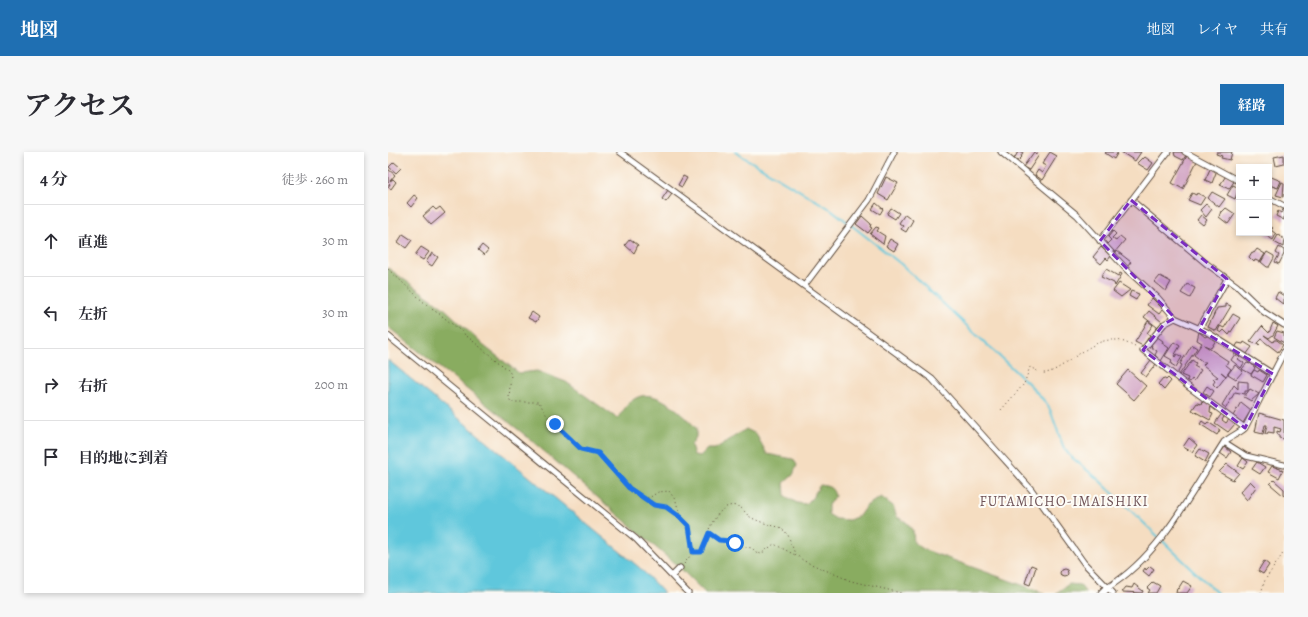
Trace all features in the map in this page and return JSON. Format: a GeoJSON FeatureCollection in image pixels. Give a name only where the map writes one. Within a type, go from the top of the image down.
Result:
{"type":"FeatureCollection","features":[{"type":"Feature","properties":{"kind":"street"},"geometry":{"type":"LineString","coordinates":[[620,152],[932,379],[1031,489],[1105,590],[1113,593]]}},
{"type":"Feature","properties":{"kind":"street"},"geometry":{"type":"LineString","coordinates":[[804,286],[868,200],[894,152]]}},
{"type":"Feature","properties":{"kind":"street"},"geometry":{"type":"LineString","coordinates":[[1001,152],[1076,215],[1127,270],[1157,297],[1175,318],[1199,329],[1273,374]]}},
{"type":"Feature","properties":{"kind":"street"},"geometry":{"type":"LineString","coordinates":[[1100,241],[1168,152]]}},
{"type":"Feature","properties":{"kind":"street"},"geometry":{"type":"LineString","coordinates":[[1185,152],[1236,180]]}},
{"type":"Feature","properties":{"kind":"street"},"geometry":{"type":"LineString","coordinates":[[1132,200],[1207,264],[1227,279],[1264,312],[1284,325]]}},
{"type":"Feature","properties":{"kind":"street"},"geometry":{"type":"LineString","coordinates":[[1272,200],[1284,206]]}},
{"type":"Feature","properties":{"kind":"street"},"geometry":{"type":"LineString","coordinates":[[1199,329],[1227,279]]}},
{"type":"Feature","properties":{"kind":"street"},"geometry":{"type":"LineString","coordinates":[[1175,318],[1164,324],[1143,350],[1190,388],[1246,428]]}},
{"type":"Feature","properties":{"kind":"street"},"geometry":{"type":"LineString","coordinates":[[388,336],[636,539],[688,593]]}},
{"type":"Feature","properties":{"kind":"street"},"geometry":{"type":"LineString","coordinates":[[1105,590],[1123,578],[1153,548],[1224,442],[1230,436],[1238,434],[1246,428],[1284,352]]}},
{"type":"Feature","properties":{"kind":"street"},"geometry":{"type":"LineString","coordinates":[[1224,442],[1246,456],[1284,465]]}},
{"type":"Feature","properties":{"kind":"street"},"geometry":{"type":"LineString","coordinates":[[672,576],[680,568]]}},
{"type":"Feature","properties":{"kind":"path"},"geometry":{"type":"LineString","coordinates":[[388,270],[410,288],[430,308],[441,315],[507,369],[511,374],[509,398],[511,402],[539,402],[547,416],[581,449],[598,453],[624,484],[654,505],[666,507],[680,517],[689,526],[693,552],[680,568]]}},
{"type":"Feature","properties":{"kind":"path"},"geometry":{"type":"LineString","coordinates":[[1001,410],[1024,384],[1030,367],[1042,373],[1052,371],[1089,347],[1110,339],[1122,341],[1143,350]]}},
{"type":"Feature","properties":{"kind":"path"},"geometry":{"type":"LineString","coordinates":[[646,498],[649,498],[658,492],[669,491],[676,500],[680,517]]}},
{"type":"Feature","properties":{"kind":"path"},"geometry":{"type":"LineString","coordinates":[[693,552],[701,552],[713,522],[722,510],[726,506],[737,506],[742,508],[750,517],[775,527],[780,527],[788,535],[795,554],[799,558]]}},
{"type":"Feature","properties":{"kind":"path"},"geometry":{"type":"LineString","coordinates":[[709,533],[719,540],[730,541],[761,554],[774,544],[799,558],[851,582],[901,593]]}},
{"type":"Feature","properties":{"kind":"path"},"geometry":{"type":"LineString","coordinates":[[1261,593],[1265,580],[1284,552]]}},
{"type":"Feature","properties":{"kind":"highlighted area"},"geometry":{"type":"Polygon","coordinates":[[[1131,200],[1227,279],[1199,329],[1273,374],[1245,428],[1143,350],[1164,324],[1175,318],[1100,241],[1131,200]]]}},
{"type":"Feature","properties":{"kind":"green space"},"geometry":{"type":"Polygon","coordinates":[[[388,268],[444,308],[484,346],[519,373],[537,371],[566,382],[618,419],[623,410],[636,398],[652,396],[660,399],[677,409],[696,428],[696,437],[691,445],[694,455],[700,456],[707,449],[715,449],[746,429],[756,434],[767,454],[793,459],[797,465],[793,475],[784,483],[785,496],[797,503],[806,504],[812,498],[820,485],[828,487],[833,491],[835,496],[828,505],[828,514],[836,519],[849,520],[859,516],[866,506],[881,497],[893,506],[897,517],[906,522],[913,531],[914,543],[925,550],[1044,593],[705,593],[681,569],[525,435],[388,327],[388,268]]]}},
{"type":"Feature","properties":{"kind":"green space"},"geometry":{"type":"Polygon","coordinates":[[[1069,584],[1080,585],[1086,593],[1056,593],[1069,584]]]}},
{"type":"Feature","properties":{"kind":"water"},"geometry":{"type":"Polygon","coordinates":[[[388,360],[640,568],[664,593],[388,593],[388,360]]]}},
{"type":"Feature","properties":{"kind":"building"},"geometry":{"type":"Polygon","coordinates":[[[1018,152],[1023,152],[1022,157],[1018,161],[1014,159],[1018,152]]]}},
{"type":"Feature","properties":{"kind":"building"},"geometry":{"type":"Polygon","coordinates":[[[1034,152],[1039,155],[1029,170],[1023,167],[1034,152]]]}},
{"type":"Feature","properties":{"kind":"building"},"geometry":{"type":"Polygon","coordinates":[[[1050,152],[1057,156],[1042,180],[1035,175],[1038,170],[1042,173],[1046,166],[1042,164],[1050,152]]]}},
{"type":"Feature","properties":{"kind":"building"},"geometry":{"type":"Polygon","coordinates":[[[1118,152],[1114,159],[1105,153],[1118,152]]]}},
{"type":"Feature","properties":{"kind":"building"},"geometry":{"type":"Polygon","coordinates":[[[1121,152],[1141,152],[1135,161],[1121,152]]]}},
{"type":"Feature","properties":{"kind":"building"},"geometry":{"type":"Polygon","coordinates":[[[1174,152],[1184,152],[1187,154],[1183,160],[1175,156],[1174,152]]]}},
{"type":"Feature","properties":{"kind":"building"},"geometry":{"type":"Polygon","coordinates":[[[1217,152],[1232,152],[1230,160],[1221,158],[1222,156],[1216,154],[1217,152]]]}},
{"type":"Feature","properties":{"kind":"building"},"geometry":{"type":"Polygon","coordinates":[[[1188,154],[1197,161],[1183,189],[1172,183],[1188,154]]]}},
{"type":"Feature","properties":{"kind":"building"},"geometry":{"type":"Polygon","coordinates":[[[1284,155],[1284,164],[1276,166],[1274,157],[1284,155]]]}},
{"type":"Feature","properties":{"kind":"building"},"geometry":{"type":"Polygon","coordinates":[[[1145,157],[1153,163],[1148,170],[1137,163],[1145,157]]]}},
{"type":"Feature","properties":{"kind":"building"},"geometry":{"type":"Polygon","coordinates":[[[394,162],[401,168],[396,173],[389,167],[394,162]]]}},
{"type":"Feature","properties":{"kind":"building"},"geometry":{"type":"Polygon","coordinates":[[[1211,167],[1217,170],[1212,183],[1205,180],[1211,167]]]}},
{"type":"Feature","properties":{"kind":"building"},"geometry":{"type":"Polygon","coordinates":[[[388,169],[395,175],[390,181],[393,179],[396,182],[391,189],[388,187],[390,184],[388,182],[388,169]]]}},
{"type":"Feature","properties":{"kind":"building"},"geometry":{"type":"Polygon","coordinates":[[[1227,174],[1235,180],[1229,189],[1220,185],[1227,174]]]}},
{"type":"Feature","properties":{"kind":"building"},"geometry":{"type":"Polygon","coordinates":[[[683,176],[687,178],[682,187],[678,185],[683,176]]]}},
{"type":"Feature","properties":{"kind":"building"},"geometry":{"type":"Polygon","coordinates":[[[886,177],[898,183],[888,200],[878,194],[886,177]]]}},
{"type":"Feature","properties":{"kind":"building"},"geometry":{"type":"Polygon","coordinates":[[[1272,177],[1281,181],[1278,188],[1272,186],[1272,177]]]}},
{"type":"Feature","properties":{"kind":"building"},"geometry":{"type":"Polygon","coordinates":[[[1282,182],[1284,183],[1283,197],[1276,195],[1282,182]]]}},
{"type":"Feature","properties":{"kind":"building"},"geometry":{"type":"Polygon","coordinates":[[[1233,185],[1236,186],[1235,199],[1227,195],[1233,185]]]}},
{"type":"Feature","properties":{"kind":"building"},"geometry":{"type":"Polygon","coordinates":[[[668,190],[672,194],[666,202],[662,199],[668,190]]]}},
{"type":"Feature","properties":{"kind":"building"},"geometry":{"type":"Polygon","coordinates":[[[1212,192],[1225,199],[1219,207],[1208,198],[1212,192]]]}},
{"type":"Feature","properties":{"kind":"building"},"geometry":{"type":"Polygon","coordinates":[[[1192,193],[1196,195],[1197,193],[1205,197],[1200,205],[1188,200],[1192,193]]]}},
{"type":"Feature","properties":{"kind":"building"},"geometry":{"type":"Polygon","coordinates":[[[414,195],[418,198],[411,207],[407,203],[414,195]]]}},
{"type":"Feature","properties":{"kind":"building"},"geometry":{"type":"Polygon","coordinates":[[[876,203],[883,209],[880,214],[872,209],[876,203]]]}},
{"type":"Feature","properties":{"kind":"building"},"geometry":{"type":"Polygon","coordinates":[[[1206,204],[1212,209],[1206,217],[1200,210],[1206,204]]]}},
{"type":"Feature","properties":{"kind":"building"},"geometry":{"type":"Polygon","coordinates":[[[433,207],[436,210],[440,207],[445,213],[431,225],[423,216],[433,207]]]}},
{"type":"Feature","properties":{"kind":"building"},"geometry":{"type":"Polygon","coordinates":[[[891,208],[899,213],[895,219],[887,214],[891,208]]]}},
{"type":"Feature","properties":{"kind":"building"},"geometry":{"type":"Polygon","coordinates":[[[1226,208],[1235,214],[1228,224],[1219,217],[1221,211],[1222,212],[1226,208]]]}},
{"type":"Feature","properties":{"kind":"building"},"geometry":{"type":"Polygon","coordinates":[[[1284,208],[1284,220],[1276,216],[1278,211],[1281,213],[1284,208]]]}},
{"type":"Feature","properties":{"kind":"building"},"geometry":{"type":"Polygon","coordinates":[[[905,214],[913,220],[906,232],[901,229],[903,226],[899,223],[905,214]]]}},
{"type":"Feature","properties":{"kind":"building"},"geometry":{"type":"Polygon","coordinates":[[[1201,215],[1207,220],[1203,225],[1197,220],[1201,215]]]}},
{"type":"Feature","properties":{"kind":"building"},"geometry":{"type":"Polygon","coordinates":[[[862,216],[871,224],[870,227],[872,228],[868,233],[856,224],[862,216]]]}},
{"type":"Feature","properties":{"kind":"building"},"geometry":{"type":"Polygon","coordinates":[[[876,227],[879,228],[877,231],[885,236],[883,244],[870,234],[876,227]]]}},
{"type":"Feature","properties":{"kind":"building"},"geometry":{"type":"Polygon","coordinates":[[[1113,231],[1116,234],[1112,238],[1116,241],[1120,236],[1125,240],[1114,253],[1107,244],[1111,240],[1108,237],[1113,231]]]}},
{"type":"Feature","properties":{"kind":"building"},"geometry":{"type":"Polygon","coordinates":[[[1272,231],[1276,234],[1273,240],[1267,236],[1272,236],[1272,231]]]}},
{"type":"Feature","properties":{"kind":"building"},"geometry":{"type":"Polygon","coordinates":[[[403,234],[412,240],[406,248],[398,242],[403,234]]]}},
{"type":"Feature","properties":{"kind":"building"},"geometry":{"type":"Polygon","coordinates":[[[1278,235],[1284,239],[1283,247],[1274,242],[1278,235]]]}},
{"type":"Feature","properties":{"kind":"building"},"geometry":{"type":"Polygon","coordinates":[[[630,239],[638,245],[634,253],[625,245],[630,239]]]}},
{"type":"Feature","properties":{"kind":"building"},"geometry":{"type":"Polygon","coordinates":[[[890,239],[898,244],[894,251],[886,246],[890,239]]]}},
{"type":"Feature","properties":{"kind":"building"},"geometry":{"type":"Polygon","coordinates":[[[482,245],[488,250],[484,255],[478,250],[482,245]]]}},
{"type":"Feature","properties":{"kind":"building"},"geometry":{"type":"Polygon","coordinates":[[[421,247],[429,252],[423,260],[415,255],[421,247]]]}},
{"type":"Feature","properties":{"kind":"building"},"geometry":{"type":"Polygon","coordinates":[[[1101,247],[1111,256],[1108,260],[1106,258],[1101,264],[1093,257],[1101,247]]]}},
{"type":"Feature","properties":{"kind":"building"},"geometry":{"type":"Polygon","coordinates":[[[1279,247],[1284,250],[1284,254],[1279,264],[1275,262],[1279,255],[1276,253],[1279,247]]]}},
{"type":"Feature","properties":{"kind":"building"},"geometry":{"type":"Polygon","coordinates":[[[1257,249],[1265,254],[1260,262],[1255,260],[1254,262],[1249,257],[1252,252],[1254,253],[1257,249]]]}},
{"type":"Feature","properties":{"kind":"building"},"geometry":{"type":"Polygon","coordinates":[[[1117,251],[1131,262],[1127,267],[1114,255],[1117,251]]]}},
{"type":"Feature","properties":{"kind":"building"},"geometry":{"type":"Polygon","coordinates":[[[1267,252],[1274,256],[1269,267],[1261,262],[1267,252]]]}},
{"type":"Feature","properties":{"kind":"building"},"geometry":{"type":"Polygon","coordinates":[[[432,253],[438,257],[432,266],[426,262],[432,253]]]}},
{"type":"Feature","properties":{"kind":"building"},"geometry":{"type":"Polygon","coordinates":[[[1106,269],[1118,276],[1120,273],[1122,274],[1115,286],[1114,283],[1101,277],[1106,269]]]}},
{"type":"Feature","properties":{"kind":"building"},"geometry":{"type":"Polygon","coordinates":[[[1160,276],[1171,282],[1166,291],[1155,282],[1160,276]]]}},
{"type":"Feature","properties":{"kind":"building"},"geometry":{"type":"Polygon","coordinates":[[[1119,283],[1130,290],[1121,297],[1113,291],[1119,283]]]}},
{"type":"Feature","properties":{"kind":"building"},"geometry":{"type":"Polygon","coordinates":[[[1187,284],[1195,288],[1190,298],[1181,293],[1187,284]]]}},
{"type":"Feature","properties":{"kind":"building"},"geometry":{"type":"Polygon","coordinates":[[[1131,291],[1139,294],[1136,300],[1129,296],[1131,291]]]}},
{"type":"Feature","properties":{"kind":"building"},"geometry":{"type":"Polygon","coordinates":[[[1278,292],[1284,296],[1284,305],[1275,298],[1278,292]]]}},
{"type":"Feature","properties":{"kind":"building"},"geometry":{"type":"Polygon","coordinates":[[[1152,298],[1163,309],[1159,314],[1147,305],[1152,298]]]}},
{"type":"Feature","properties":{"kind":"building"},"geometry":{"type":"Polygon","coordinates":[[[1226,304],[1231,306],[1216,331],[1208,327],[1217,308],[1226,307],[1226,304]]]}},
{"type":"Feature","properties":{"kind":"building"},"geometry":{"type":"Polygon","coordinates":[[[1149,311],[1162,322],[1157,327],[1144,317],[1149,311]]]}},
{"type":"Feature","properties":{"kind":"building"},"geometry":{"type":"Polygon","coordinates":[[[532,312],[539,317],[536,322],[528,318],[532,312]]]}},
{"type":"Feature","properties":{"kind":"building"},"geometry":{"type":"Polygon","coordinates":[[[1233,314],[1240,318],[1229,335],[1224,330],[1221,333],[1218,331],[1220,326],[1224,328],[1233,314]]]}},
{"type":"Feature","properties":{"kind":"building"},"geometry":{"type":"Polygon","coordinates":[[[1148,321],[1153,325],[1147,333],[1150,335],[1143,346],[1135,342],[1148,321]]]}},
{"type":"Feature","properties":{"kind":"building"},"geometry":{"type":"Polygon","coordinates":[[[1273,323],[1278,326],[1273,335],[1269,338],[1264,335],[1273,342],[1274,340],[1277,340],[1283,345],[1278,352],[1261,339],[1257,343],[1260,345],[1250,342],[1262,326],[1269,333],[1273,323]]]}},
{"type":"Feature","properties":{"kind":"building"},"geometry":{"type":"Polygon","coordinates":[[[1277,331],[1284,333],[1284,343],[1274,337],[1277,331]]]}},
{"type":"Feature","properties":{"kind":"building"},"geometry":{"type":"Polygon","coordinates":[[[1199,332],[1205,337],[1209,335],[1216,340],[1211,348],[1204,345],[1228,361],[1226,365],[1231,369],[1217,388],[1213,384],[1215,381],[1213,379],[1218,377],[1203,365],[1206,362],[1203,362],[1194,355],[1202,343],[1197,340],[1199,332]]]}},
{"type":"Feature","properties":{"kind":"building"},"geometry":{"type":"Polygon","coordinates":[[[1156,336],[1169,348],[1161,361],[1155,355],[1157,351],[1151,347],[1151,344],[1156,336]]]}},
{"type":"Feature","properties":{"kind":"building"},"geometry":{"type":"Polygon","coordinates":[[[1174,342],[1180,346],[1174,356],[1175,357],[1177,354],[1182,357],[1176,367],[1171,364],[1172,360],[1165,356],[1174,342]]]}},
{"type":"Feature","properties":{"kind":"building"},"geometry":{"type":"Polygon","coordinates":[[[1244,342],[1252,347],[1246,355],[1235,348],[1238,343],[1243,344],[1244,342]]]}},
{"type":"Feature","properties":{"kind":"building"},"geometry":{"type":"Polygon","coordinates":[[[1192,345],[1197,348],[1179,375],[1178,372],[1182,365],[1180,364],[1192,345]]]}},
{"type":"Feature","properties":{"kind":"building"},"geometry":{"type":"Polygon","coordinates":[[[1237,351],[1238,353],[1236,355],[1240,357],[1238,359],[1244,363],[1241,368],[1231,360],[1237,351]]]}},
{"type":"Feature","properties":{"kind":"building"},"geometry":{"type":"Polygon","coordinates":[[[1151,360],[1156,364],[1146,377],[1141,373],[1151,360]]]}},
{"type":"Feature","properties":{"kind":"building"},"geometry":{"type":"Polygon","coordinates":[[[1192,360],[1196,363],[1194,366],[1201,370],[1194,381],[1192,379],[1190,382],[1187,380],[1188,378],[1181,375],[1192,360]]]}},
{"type":"Feature","properties":{"kind":"building"},"geometry":{"type":"Polygon","coordinates":[[[1247,363],[1251,363],[1255,368],[1251,374],[1242,369],[1247,363]]]}},
{"type":"Feature","properties":{"kind":"building"},"geometry":{"type":"Polygon","coordinates":[[[1235,365],[1243,371],[1236,379],[1228,374],[1235,365]]]}},
{"type":"Feature","properties":{"kind":"building"},"geometry":{"type":"Polygon","coordinates":[[[1128,370],[1146,386],[1134,400],[1116,384],[1128,370]]]}},
{"type":"Feature","properties":{"kind":"building"},"geometry":{"type":"Polygon","coordinates":[[[1254,370],[1258,372],[1259,370],[1267,375],[1263,382],[1251,375],[1254,370]]]}},
{"type":"Feature","properties":{"kind":"building"},"geometry":{"type":"Polygon","coordinates":[[[1163,378],[1166,380],[1168,378],[1171,381],[1164,390],[1158,384],[1163,378]]]}},
{"type":"Feature","properties":{"kind":"building"},"geometry":{"type":"Polygon","coordinates":[[[1238,381],[1248,382],[1248,391],[1245,391],[1245,394],[1235,392],[1226,408],[1222,405],[1234,385],[1238,389],[1238,381]]]}},
{"type":"Feature","properties":{"kind":"building"},"geometry":{"type":"Polygon","coordinates":[[[1207,386],[1214,391],[1210,397],[1203,392],[1207,386]]]}},
{"type":"Feature","properties":{"kind":"building"},"geometry":{"type":"Polygon","coordinates":[[[1250,389],[1259,394],[1251,401],[1244,397],[1250,389]]]}},
{"type":"Feature","properties":{"kind":"building"},"geometry":{"type":"Polygon","coordinates":[[[1205,400],[1208,402],[1207,403],[1211,404],[1210,413],[1213,414],[1210,420],[1192,410],[1197,403],[1201,404],[1202,401],[1204,402],[1205,400]]]}},
{"type":"Feature","properties":{"kind":"building"},"geometry":{"type":"Polygon","coordinates":[[[1241,402],[1251,410],[1243,423],[1233,416],[1241,402]]]}},
{"type":"Feature","properties":{"kind":"building"},"geometry":{"type":"Polygon","coordinates":[[[1223,412],[1226,414],[1222,420],[1226,423],[1231,417],[1237,423],[1228,432],[1215,423],[1223,412]]]}},
{"type":"Feature","properties":{"kind":"building"},"geometry":{"type":"Polygon","coordinates":[[[1259,413],[1284,420],[1284,439],[1279,438],[1279,435],[1277,434],[1277,431],[1280,432],[1281,429],[1274,427],[1274,433],[1268,432],[1265,434],[1267,425],[1265,425],[1263,434],[1255,432],[1259,413]]]}},
{"type":"Feature","properties":{"kind":"building"},"geometry":{"type":"Polygon","coordinates":[[[1202,421],[1206,424],[1208,422],[1220,430],[1217,435],[1200,424],[1202,421]]]}},
{"type":"Feature","properties":{"kind":"building"},"geometry":{"type":"Polygon","coordinates":[[[1189,438],[1197,445],[1192,452],[1183,447],[1189,438]]]}},
{"type":"Feature","properties":{"kind":"building"},"geometry":{"type":"Polygon","coordinates":[[[1225,447],[1231,452],[1227,458],[1220,453],[1225,447]]]}},
{"type":"Feature","properties":{"kind":"building"},"geometry":{"type":"Polygon","coordinates":[[[1200,449],[1209,454],[1205,462],[1195,456],[1200,449]]]}},
{"type":"Feature","properties":{"kind":"building"},"geometry":{"type":"Polygon","coordinates":[[[1243,458],[1248,462],[1243,469],[1238,466],[1243,458]]]}},
{"type":"Feature","properties":{"kind":"building"},"geometry":{"type":"Polygon","coordinates":[[[1257,462],[1265,467],[1260,474],[1252,469],[1257,462]]]}},
{"type":"Feature","properties":{"kind":"building"},"geometry":{"type":"Polygon","coordinates":[[[1227,464],[1239,473],[1233,480],[1219,472],[1227,464]]]}},
{"type":"Feature","properties":{"kind":"building"},"geometry":{"type":"Polygon","coordinates":[[[1272,466],[1283,470],[1279,478],[1268,472],[1272,466]]]}},
{"type":"Feature","properties":{"kind":"building"},"geometry":{"type":"Polygon","coordinates":[[[1274,480],[1284,489],[1284,496],[1270,484],[1274,480]]]}},
{"type":"Feature","properties":{"kind":"building"},"geometry":{"type":"Polygon","coordinates":[[[1250,481],[1256,487],[1247,500],[1240,492],[1250,481]]]}},
{"type":"Feature","properties":{"kind":"building"},"geometry":{"type":"Polygon","coordinates":[[[1264,561],[1269,565],[1263,574],[1258,571],[1264,561]]]}},
{"type":"Feature","properties":{"kind":"building"},"geometry":{"type":"Polygon","coordinates":[[[1031,565],[1036,567],[1030,585],[1025,583],[1031,565]]]}},
{"type":"Feature","properties":{"kind":"building"},"geometry":{"type":"Polygon","coordinates":[[[1150,566],[1154,569],[1149,576],[1143,571],[1145,568],[1146,570],[1150,566]]]}},
{"type":"Feature","properties":{"kind":"building"},"geometry":{"type":"Polygon","coordinates":[[[1062,569],[1066,569],[1068,573],[1066,577],[1062,577],[1060,575],[1060,571],[1062,569]]]}},
{"type":"Feature","properties":{"kind":"building"},"geometry":{"type":"Polygon","coordinates":[[[1183,581],[1192,586],[1187,593],[1176,593],[1177,588],[1178,589],[1183,581]]]}},
{"type":"Feature","properties":{"kind":"building"},"geometry":{"type":"Polygon","coordinates":[[[1153,582],[1160,586],[1156,593],[1148,593],[1150,590],[1147,588],[1153,582]]]}},
{"type":"Feature","properties":{"kind":"building"},"geometry":{"type":"Polygon","coordinates":[[[1134,584],[1143,591],[1142,593],[1122,592],[1126,587],[1132,588],[1134,584]]]}},
{"type":"Feature","properties":{"kind":"waterway"},"geometry":{"type":"LineString","coordinates":[[735,152],[832,210],[901,264],[1030,385],[1047,404],[1063,446],[1069,455],[1099,480],[1217,593]]}},
{"type":"Feature","properties":{"kind":"district","name":"FUTAMICHO-IMAISHIKI"},"geometry":{"type":"Point","coordinates":[1064,501]}},
{"type":"Feature","properties":{"kind":"route"},"geometry":{"type":"LineString","coordinates":[[555,424],[574,440],[581,449],[598,453],[629,488],[643,498],[646,498],[654,505],[666,507],[680,517],[689,526],[690,542],[693,552],[701,552],[709,533],[719,540],[735,543]]}}]}
